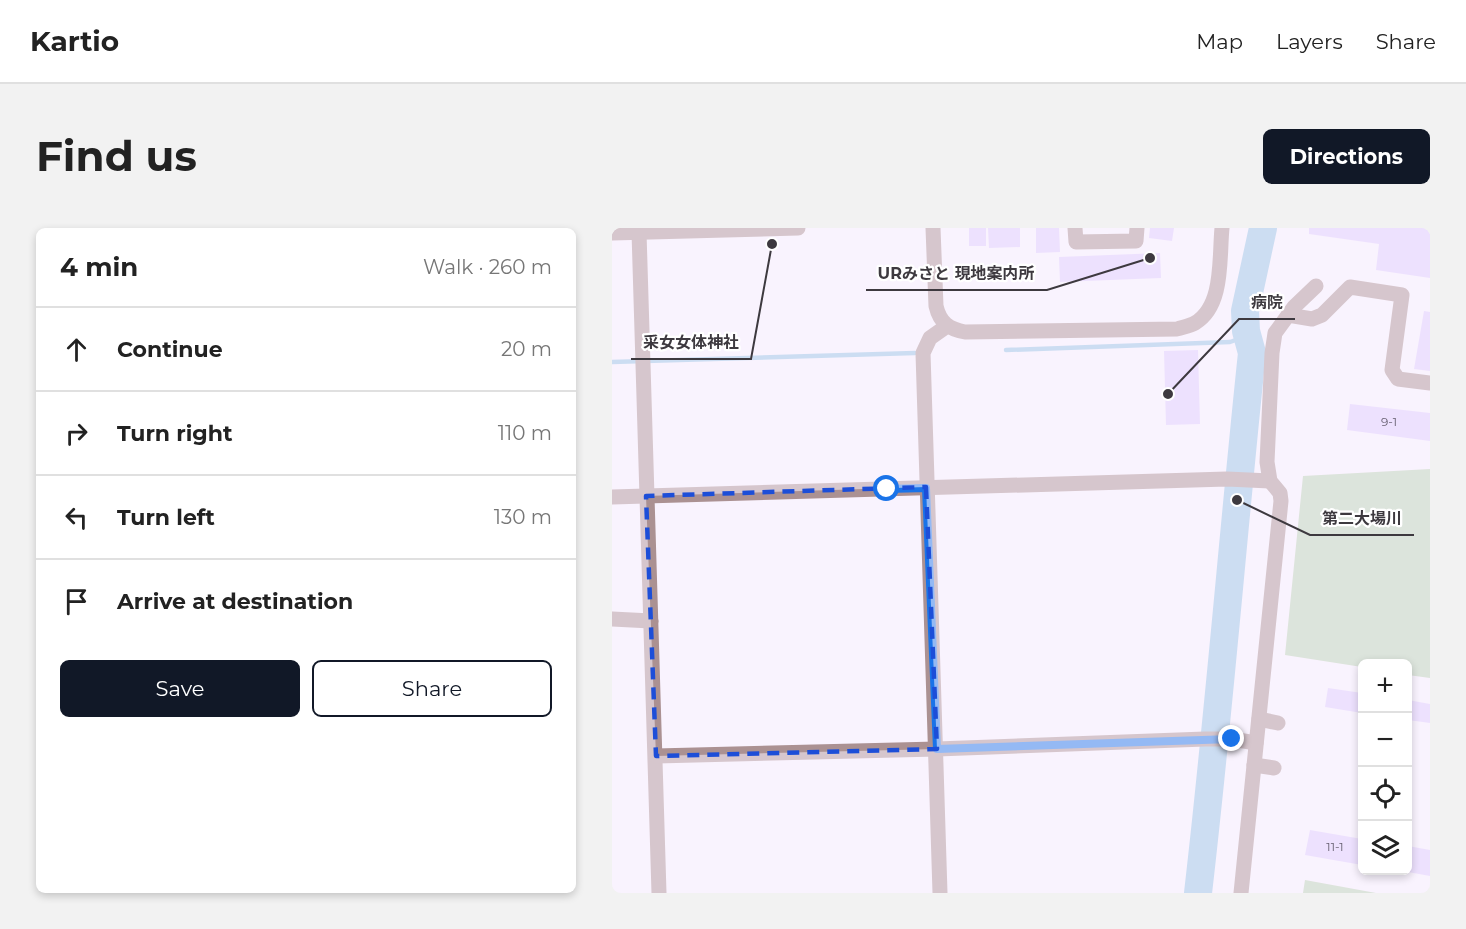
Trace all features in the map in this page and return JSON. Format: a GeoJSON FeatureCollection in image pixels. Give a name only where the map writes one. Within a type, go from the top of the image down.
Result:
{"type":"FeatureCollection","features":[{"type":"Feature","properties":{"kind":"street"},"geometry":{"type":"LineString","coordinates":[[612,233],[798,228]]}},
{"type":"Feature","properties":{"kind":"street"},"geometry":{"type":"LineString","coordinates":[[933,228],[936,306],[939,316],[947,326],[965,332],[1177,329],[1194,324],[1207,314],[1213,303],[1222,228]]}},
{"type":"Feature","properties":{"kind":"street"},"geometry":{"type":"LineString","coordinates":[[1076,228],[1076,242],[1136,241],[1137,228]]}},
{"type":"Feature","properties":{"kind":"street"},"geometry":{"type":"LineString","coordinates":[[639,232],[659,893]]}},
{"type":"Feature","properties":{"kind":"street"},"geometry":{"type":"LineString","coordinates":[[1241,893],[1281,501],[1280,493],[1270,481],[1266,448],[1272,353],[1275,333],[1288,315],[1316,286]]}},
{"type":"Feature","properties":{"kind":"street"},"geometry":{"type":"LineString","coordinates":[[1288,315],[1312,319],[1322,315],[1350,287],[1402,294],[1392,370],[1398,379],[1430,383]]}},
{"type":"Feature","properties":{"kind":"street"},"geometry":{"type":"LineString","coordinates":[[940,893],[923,353],[930,338],[947,326]]}},
{"type":"Feature","properties":{"kind":"street"},"geometry":{"type":"LineString","coordinates":[[612,497],[1221,479],[1270,481]]}},
{"type":"Feature","properties":{"kind":"street"},"geometry":{"type":"LineString","coordinates":[[612,619],[651,621]]}},
{"type":"Feature","properties":{"kind":"street"},"geometry":{"type":"LineString","coordinates":[[1259,719],[1278,723]]}},
{"type":"Feature","properties":{"kind":"street"},"geometry":{"type":"LineString","coordinates":[[656,756],[1204,739],[1232,739],[1256,743]]}},
{"type":"Feature","properties":{"kind":"street"},"geometry":{"type":"LineString","coordinates":[[1254,765],[1274,768]]}},
{"type":"Feature","properties":{"kind":"highlighted area"},"geometry":{"type":"Polygon","coordinates":[[[926,487],[937,749],[656,756],[646,496],[926,487]]]}},
{"type":"Feature","properties":{"kind":"green space"},"geometry":{"type":"Polygon","coordinates":[[[1430,469],[1430,678],[1412,676],[1412,659],[1358,659],[1358,666],[1285,655],[1303,476],[1430,469]]]}},
{"type":"Feature","properties":{"kind":"green space"},"geometry":{"type":"Polygon","coordinates":[[[1305,880],[1376,893],[1303,893],[1305,880]]]}},
{"type":"Feature","properties":{"kind":"building"},"geometry":{"type":"Polygon","coordinates":[[[969,228],[986,228],[986,246],[969,246],[969,228]]]}},
{"type":"Feature","properties":{"kind":"building"},"geometry":{"type":"Polygon","coordinates":[[[988,228],[1020,228],[1020,247],[989,248],[988,228]]]}},
{"type":"Feature","properties":{"kind":"building"},"geometry":{"type":"Polygon","coordinates":[[[1036,228],[1059,228],[1060,252],[1036,253],[1036,228]]]}},
{"type":"Feature","properties":{"kind":"building"},"geometry":{"type":"Polygon","coordinates":[[[1150,228],[1174,228],[1172,241],[1149,238],[1150,228]]]}},
{"type":"Feature","properties":{"kind":"building"},"geometry":{"type":"Polygon","coordinates":[[[1309,228],[1430,228],[1430,278],[1376,270],[1379,244],[1309,234],[1309,228]]]}},
{"type":"Feature","properties":{"kind":"building"},"geometry":{"type":"Polygon","coordinates":[[[1160,253],[1161,278],[1060,282],[1059,257],[1160,253]]]}},
{"type":"Feature","properties":{"kind":"building"},"geometry":{"type":"Polygon","coordinates":[[[1424,311],[1430,312],[1430,371],[1414,369],[1424,311]]]}},
{"type":"Feature","properties":{"kind":"building"},"geometry":{"type":"Polygon","coordinates":[[[1198,350],[1200,424],[1166,425],[1164,351],[1198,350]]]}},
{"type":"Feature","properties":{"kind":"building"},"geometry":{"type":"Polygon","coordinates":[[[1350,404],[1430,413],[1430,441],[1347,430],[1350,404]]]}},
{"type":"Feature","properties":{"kind":"building"},"geometry":{"type":"Polygon","coordinates":[[[1328,688],[1358,692],[1358,712],[1325,707],[1328,688]]]}},
{"type":"Feature","properties":{"kind":"building"},"geometry":{"type":"Polygon","coordinates":[[[1412,701],[1430,704],[1430,723],[1412,721],[1412,701]]]}},
{"type":"Feature","properties":{"kind":"building"},"geometry":{"type":"Polygon","coordinates":[[[1310,830],[1358,838],[1358,864],[1305,855],[1310,830]]]}},
{"type":"Feature","properties":{"kind":"building"},"geometry":{"type":"Polygon","coordinates":[[[1412,847],[1430,850],[1430,876],[1412,873],[1412,847]]]}},
{"type":"Feature","properties":{"kind":"waterway"},"geometry":{"type":"LineString","coordinates":[[1198,893],[1252,353],[1246,331],[1245,311],[1263,228]]}},
{"type":"Feature","properties":{"kind":"waterway"},"geometry":{"type":"LineString","coordinates":[[1006,350],[1230,342],[1247,336]]}},
{"type":"Feature","properties":{"kind":"waterway"},"geometry":{"type":"LineString","coordinates":[[612,362],[915,353]]}},
{"type":"Feature","properties":{"kind":"place","name":"采女女体神社"},"geometry":{"type":"Point","coordinates":[772,244]}},
{"type":"Feature","properties":{"kind":"place","name":"URみさと 現地案内所"},"geometry":{"type":"Point","coordinates":[1150,258]}},
{"type":"Feature","properties":{"kind":"place","name":"病院"},"geometry":{"type":"Point","coordinates":[1168,394]}},
{"type":"Feature","properties":{"kind":"place","name":"第二大場川"},"geometry":{"type":"Point","coordinates":[1237,500]}},
{"type":"Feature","properties":{"kind":"route"},"geometry":{"type":"LineString","coordinates":[[887,489],[926,488],[937,749],[1232,739]]}}]}
